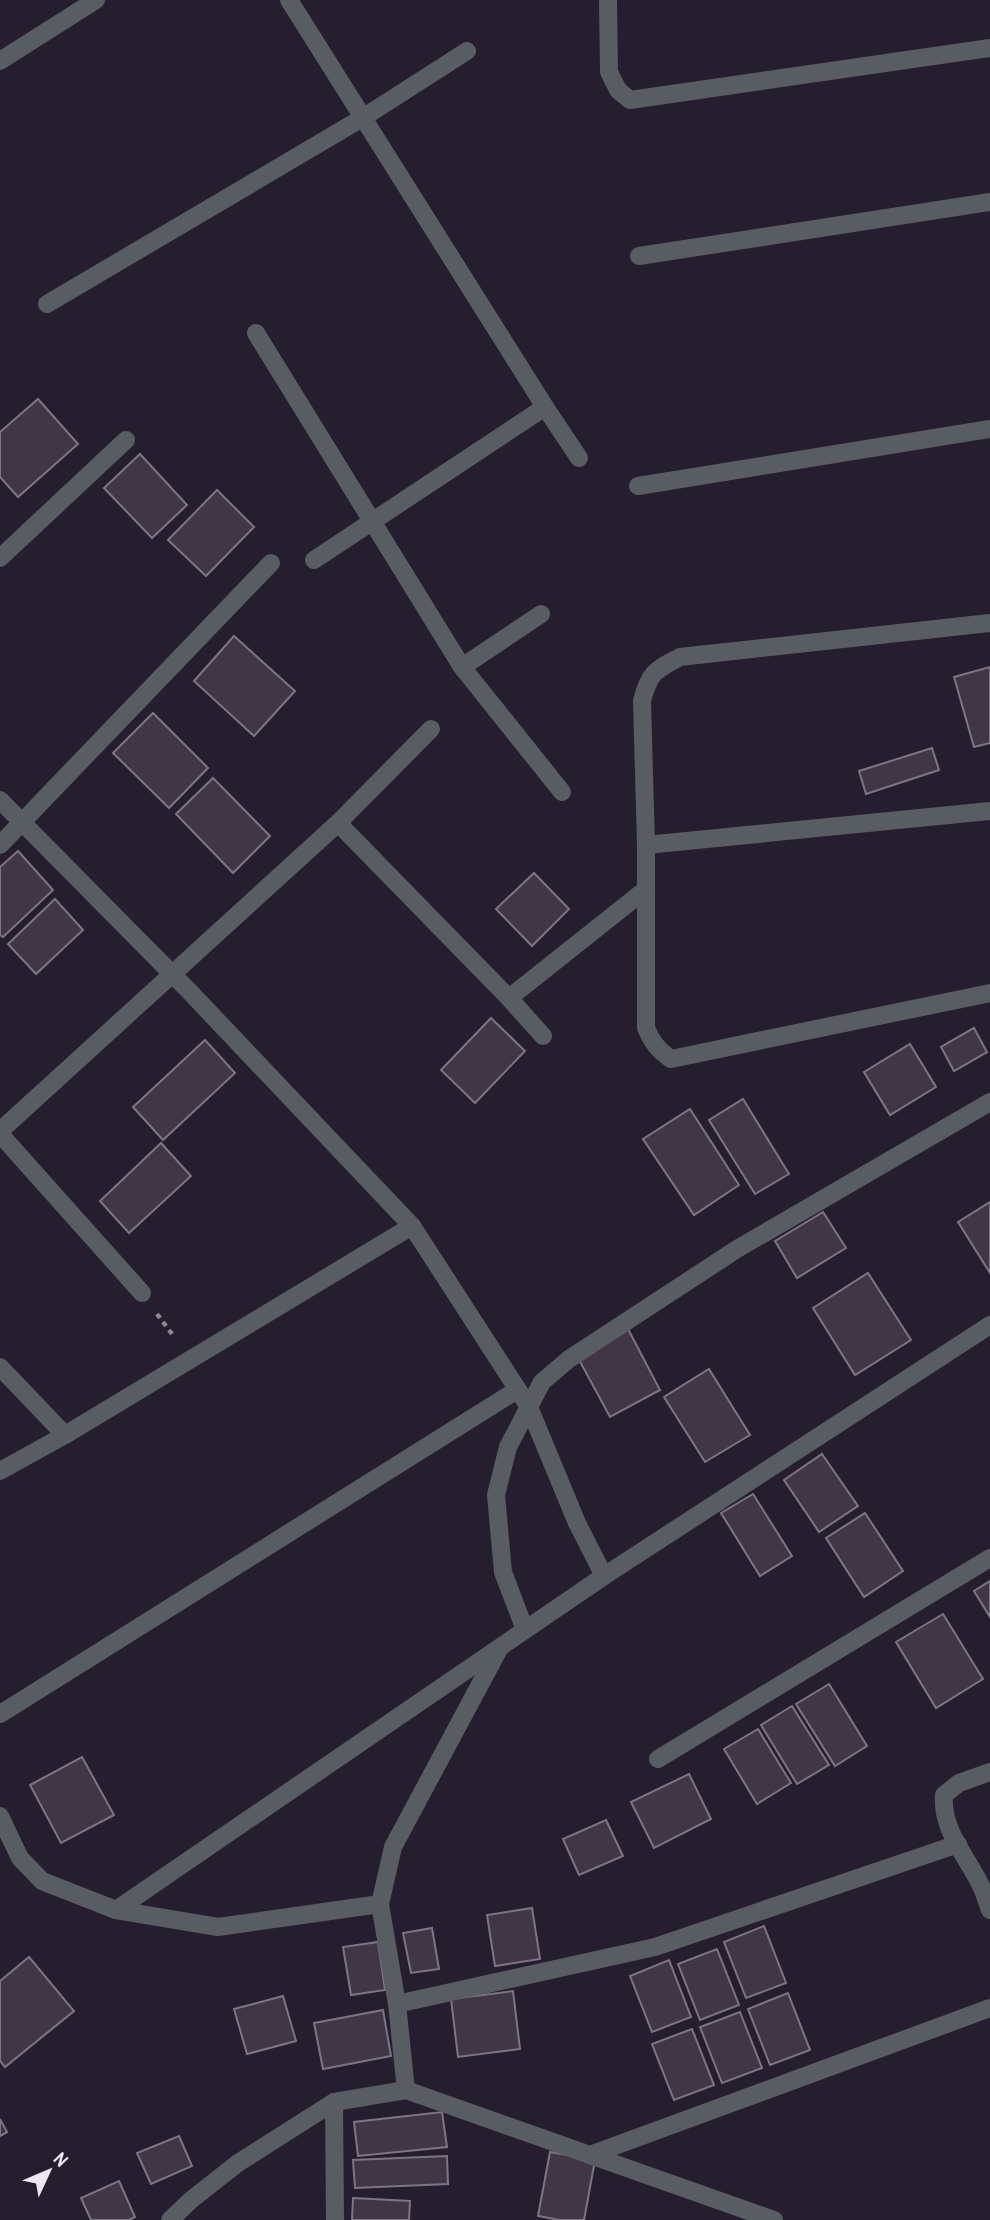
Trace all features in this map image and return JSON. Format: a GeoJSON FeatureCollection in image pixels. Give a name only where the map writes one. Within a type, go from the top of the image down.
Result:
{"type":"FeatureCollection","features":[{"type":"Feature","properties":{"kind":"street"},"geometry":{"type":"LineString","coordinates":[[0,61],[96,0]]}},
{"type":"Feature","properties":{"kind":"street"},"geometry":{"type":"LineString","coordinates":[[289,0],[579,458]]}},
{"type":"Feature","properties":{"kind":"street"},"geometry":{"type":"LineString","coordinates":[[608,0],[609,72],[618,90],[630,100],[990,48]]}},
{"type":"Feature","properties":{"kind":"street"},"geometry":{"type":"LineString","coordinates":[[47,304],[364,117],[467,51]]}},
{"type":"Feature","properties":{"kind":"street"},"geometry":{"type":"LineString","coordinates":[[639,256],[990,202]]}},
{"type":"Feature","properties":{"kind":"street"},"geometry":{"type":"LineString","coordinates":[[256,333],[462,667],[562,792]]}},
{"type":"Feature","properties":{"kind":"street"},"geometry":{"type":"LineString","coordinates":[[313,560],[545,407]]}},
{"type":"Feature","properties":{"kind":"street"},"geometry":{"type":"LineString","coordinates":[[638,486],[990,429]]}},
{"type":"Feature","properties":{"kind":"street"},"geometry":{"type":"LineString","coordinates":[[0,558],[126,440]]}},
{"type":"Feature","properties":{"kind":"street"},"geometry":{"type":"LineString","coordinates":[[0,845],[271,563]]}},
{"type":"Feature","properties":{"kind":"street"},"geometry":{"type":"LineString","coordinates":[[462,667],[541,614]]}},
{"type":"Feature","properties":{"kind":"street"},"geometry":{"type":"LineString","coordinates":[[990,623],[680,657],[658,669],[647,683],[642,701],[646,845],[646,1028],[659,1052],[671,1059],[990,993]]}},
{"type":"Feature","properties":{"kind":"street"},"geometry":{"type":"LineString","coordinates":[[142,1293],[0,1133],[338,824],[431,729]]}},
{"type":"Feature","properties":{"kind":"street"},"geometry":{"type":"LineString","coordinates":[[0,800],[173,974],[412,1226],[529,1407],[577,1523],[604,1576]]}},
{"type":"Feature","properties":{"kind":"street"},"geometry":{"type":"LineString","coordinates":[[646,845],[990,811]]}},
{"type":"Feature","properties":{"kind":"street"},"geometry":{"type":"LineString","coordinates":[[338,824],[543,1036]]}},
{"type":"Feature","properties":{"kind":"street"},"geometry":{"type":"LineString","coordinates":[[509,998],[645,890]]}},
{"type":"Feature","properties":{"kind":"street"},"geometry":{"type":"LineString","coordinates":[[525,1630],[503,1572],[496,1495],[508,1447],[542,1381],[569,1359],[737,1249],[990,1102]]}},
{"type":"Feature","properties":{"kind":"street"},"geometry":{"type":"LineString","coordinates":[[0,1471],[65,1435],[412,1226]]}},
{"type":"Feature","properties":{"kind":"street"},"geometry":{"type":"LineString","coordinates":[[116,1910],[604,1576],[990,1325]]}},
{"type":"Feature","properties":{"kind":"street"},"geometry":{"type":"LineString","coordinates":[[0,1367],[65,1435]]}},
{"type":"Feature","properties":{"kind":"street"},"geometry":{"type":"LineString","coordinates":[[0,1714],[517,1390]]}},
{"type":"Feature","properties":{"kind":"street"},"geometry":{"type":"LineString","coordinates":[[658,1759],[990,1558]]}},
{"type":"Feature","properties":{"kind":"street"},"geometry":{"type":"LineString","coordinates":[[406,2090],[397,2004],[380,1904],[393,1847],[499,1647]]}},
{"type":"Feature","properties":{"kind":"street"},"geometry":{"type":"LineString","coordinates":[[990,1772],[959,1783],[944,1795],[943,1808],[946,1822],[986,1888],[990,1909]]}},
{"type":"Feature","properties":{"kind":"street"},"geometry":{"type":"LineString","coordinates":[[0,1816],[20,1858],[42,1881],[116,1910],[218,1927],[380,1904]]}},
{"type":"Feature","properties":{"kind":"street"},"geometry":{"type":"LineString","coordinates":[[397,2004],[654,1947],[958,1844]]}},
{"type":"Feature","properties":{"kind":"street"},"geometry":{"type":"LineString","coordinates":[[590,2155],[990,2008]]}},
{"type":"Feature","properties":{"kind":"street"},"geometry":{"type":"LineString","coordinates":[[170,2220],[239,2163],[334,2102],[406,2090],[774,2220]]}},
{"type":"Feature","properties":{"kind":"street"},"geometry":{"type":"LineString","coordinates":[[334,2102],[335,2220]]}},
{"type":"Feature","properties":{"kind":"path"},"geometry":{"type":"LineString","coordinates":[[142,1293],[191,1359]]}},
{"type":"Feature","properties":{"kind":"building"},"geometry":{"type":"Polygon","coordinates":[[[38,399],[78,444],[18,497],[0,477],[0,432],[38,399]]]}},
{"type":"Feature","properties":{"kind":"building"},"geometry":{"type":"Polygon","coordinates":[[[140,454],[187,505],[152,538],[104,488],[140,454]]]}},
{"type":"Feature","properties":{"kind":"building"},"geometry":{"type":"Polygon","coordinates":[[[217,490],[254,527],[206,576],[168,540],[217,490]]]}},
{"type":"Feature","properties":{"kind":"building"},"geometry":{"type":"Polygon","coordinates":[[[234,636],[295,691],[254,736],[194,681],[234,636]]]}},
{"type":"Feature","properties":{"kind":"building"},"geometry":{"type":"Polygon","coordinates":[[[990,667],[990,743],[974,747],[954,677],[990,667]]]}},
{"type":"Feature","properties":{"kind":"building"},"geometry":{"type":"Polygon","coordinates":[[[153,713],[208,768],[169,808],[113,753],[153,713]]]}},
{"type":"Feature","properties":{"kind":"building"},"geometry":{"type":"Polygon","coordinates":[[[932,748],[939,770],[866,794],[859,771],[932,748]]]}},
{"type":"Feature","properties":{"kind":"building"},"geometry":{"type":"Polygon","coordinates":[[[213,778],[270,836],[233,873],[176,814],[213,778]]]}},
{"type":"Feature","properties":{"kind":"building"},"geometry":{"type":"Polygon","coordinates":[[[18,851],[53,890],[3,937],[0,935],[0,867],[18,851]]]}},
{"type":"Feature","properties":{"kind":"building"},"geometry":{"type":"Polygon","coordinates":[[[534,873],[569,909],[532,946],[496,909],[534,873]]]}},
{"type":"Feature","properties":{"kind":"building"},"geometry":{"type":"Polygon","coordinates":[[[55,899],[83,930],[36,974],[8,944],[55,899]]]}},
{"type":"Feature","properties":{"kind":"building"},"geometry":{"type":"Polygon","coordinates":[[[491,1018],[525,1051],[475,1103],[441,1070],[491,1018]]]}},
{"type":"Feature","properties":{"kind":"building"},"geometry":{"type":"Polygon","coordinates":[[[974,1028],[987,1052],[954,1071],[941,1047],[974,1028]]]}},
{"type":"Feature","properties":{"kind":"building"},"geometry":{"type":"Polygon","coordinates":[[[205,1040],[235,1073],[163,1140],[133,1107],[205,1040]]]}},
{"type":"Feature","properties":{"kind":"building"},"geometry":{"type":"Polygon","coordinates":[[[910,1044],[936,1087],[890,1115],[864,1072],[910,1044]]]}},
{"type":"Feature","properties":{"kind":"building"},"geometry":{"type":"Polygon","coordinates":[[[743,1099],[789,1174],[755,1194],[709,1120],[743,1099]]]}},
{"type":"Feature","properties":{"kind":"building"},"geometry":{"type":"Polygon","coordinates":[[[690,1109],[739,1185],[694,1215],[643,1139],[690,1109]]]}},
{"type":"Feature","properties":{"kind":"building"},"geometry":{"type":"Polygon","coordinates":[[[161,1143],[191,1176],[129,1233],[100,1201],[161,1143]]]}},
{"type":"Feature","properties":{"kind":"building"},"geometry":{"type":"Polygon","coordinates":[[[990,1202],[990,1273],[958,1222],[990,1202]]]}},
{"type":"Feature","properties":{"kind":"building"},"geometry":{"type":"Polygon","coordinates":[[[823,1212],[846,1248],[797,1278],[775,1241],[823,1212]]]}},
{"type":"Feature","properties":{"kind":"building"},"geometry":{"type":"Polygon","coordinates":[[[868,1273],[911,1340],[855,1375],[813,1308],[868,1273]]]}},
{"type":"Feature","properties":{"kind":"building"},"geometry":{"type":"Polygon","coordinates":[[[628,1329],[660,1390],[610,1417],[577,1356],[628,1329]]]}},
{"type":"Feature","properties":{"kind":"building"},"geometry":{"type":"Polygon","coordinates":[[[709,1369],[750,1435],[705,1462],[664,1397],[709,1369]]]}},
{"type":"Feature","properties":{"kind":"building"},"geometry":{"type":"Polygon","coordinates":[[[822,1454],[858,1506],[819,1532],[784,1480],[822,1454]]]}},
{"type":"Feature","properties":{"kind":"building"},"geometry":{"type":"Polygon","coordinates":[[[753,1494],[792,1556],[760,1576],[721,1513],[753,1494]]]}},
{"type":"Feature","properties":{"kind":"building"},"geometry":{"type":"Polygon","coordinates":[[[865,1513],[903,1571],[864,1597],[826,1538],[865,1513]]]}},
{"type":"Feature","properties":{"kind":"building"},"geometry":{"type":"Polygon","coordinates":[[[990,1581],[990,1617],[974,1591],[990,1581]]]}},
{"type":"Feature","properties":{"kind":"building"},"geometry":{"type":"Polygon","coordinates":[[[943,1614],[983,1679],[936,1708],[896,1642],[943,1614]]]}},
{"type":"Feature","properties":{"kind":"building"},"geometry":{"type":"Polygon","coordinates":[[[829,1684],[867,1746],[835,1766],[796,1704],[829,1684]]]}},
{"type":"Feature","properties":{"kind":"building"},"geometry":{"type":"Polygon","coordinates":[[[792,1706],[829,1765],[797,1784],[761,1725],[792,1706]]]}},
{"type":"Feature","properties":{"kind":"building"},"geometry":{"type":"Polygon","coordinates":[[[758,1729],[791,1783],[757,1804],[724,1749],[758,1729]]]}},
{"type":"Feature","properties":{"kind":"building"},"geometry":{"type":"Polygon","coordinates":[[[82,1757],[114,1815],[61,1843],[30,1785],[82,1757]]]}},
{"type":"Feature","properties":{"kind":"building"},"geometry":{"type":"Polygon","coordinates":[[[689,1774],[711,1819],[654,1848],[631,1802],[689,1774]]]}},
{"type":"Feature","properties":{"kind":"building"},"geometry":{"type":"Polygon","coordinates":[[[606,1820],[623,1856],[579,1875],[563,1839],[606,1820]]]}},
{"type":"Feature","properties":{"kind":"building"},"geometry":{"type":"Polygon","coordinates":[[[532,1908],[540,1959],[495,1966],[487,1915],[532,1908]]]}},
{"type":"Feature","properties":{"kind":"building"},"geometry":{"type":"Polygon","coordinates":[[[764,1926],[786,1983],[746,1998],[724,1942],[764,1926]]]}},
{"type":"Feature","properties":{"kind":"building"},"geometry":{"type":"Polygon","coordinates":[[[432,1928],[439,1969],[411,1973],[403,1933],[432,1928]]]}},
{"type":"Feature","properties":{"kind":"building"},"geometry":{"type":"Polygon","coordinates":[[[378,1942],[385,1990],[351,1995],[343,1947],[378,1942]]]}},
{"type":"Feature","properties":{"kind":"building"},"geometry":{"type":"Polygon","coordinates":[[[717,1949],[739,2005],[700,2020],[678,1964],[717,1949]]]}},
{"type":"Feature","properties":{"kind":"building"},"geometry":{"type":"Polygon","coordinates":[[[29,1957],[74,2011],[5,2067],[0,2061],[0,1981],[29,1957]]]}},
{"type":"Feature","properties":{"kind":"building"},"geometry":{"type":"Polygon","coordinates":[[[669,1960],[691,2017],[652,2032],[630,1976],[669,1960]]]}},
{"type":"Feature","properties":{"kind":"building"},"geometry":{"type":"Polygon","coordinates":[[[513,1991],[520,2049],[458,2057],[451,1999],[513,1991]]]}},
{"type":"Feature","properties":{"kind":"building"},"geometry":{"type":"Polygon","coordinates":[[[788,1993],[810,2050],[770,2065],[748,2009],[788,1993]]]}},
{"type":"Feature","properties":{"kind":"building"},"geometry":{"type":"Polygon","coordinates":[[[283,1996],[296,2041],[247,2054],[234,2009],[283,1996]]]}},
{"type":"Feature","properties":{"kind":"building"},"geometry":{"type":"Polygon","coordinates":[[[383,2010],[391,2056],[323,2069],[314,2023],[383,2010]]]}},
{"type":"Feature","properties":{"kind":"building"},"geometry":{"type":"Polygon","coordinates":[[[740,2012],[762,2068],[722,2083],[700,2027],[740,2012]]]}},
{"type":"Feature","properties":{"kind":"building"},"geometry":{"type":"Polygon","coordinates":[[[692,2029],[714,2085],[674,2100],[652,2044],[692,2029]]]}},
{"type":"Feature","properties":{"kind":"building"},"geometry":{"type":"Polygon","coordinates":[[[442,2112],[447,2147],[358,2156],[354,2122],[442,2112]]]}},
{"type":"Feature","properties":{"kind":"building"},"geometry":{"type":"Polygon","coordinates":[[[0,2119],[7,2132],[0,2136],[0,2119]]]}},
{"type":"Feature","properties":{"kind":"building"},"geometry":{"type":"Polygon","coordinates":[[[179,2136],[192,2166],[151,2184],[137,2153],[179,2136]]]}},
{"type":"Feature","properties":{"kind":"building"},"geometry":{"type":"Polygon","coordinates":[[[550,2152],[595,2160],[584,2220],[538,2216],[550,2152]]]}},
{"type":"Feature","properties":{"kind":"building"},"geometry":{"type":"Polygon","coordinates":[[[447,2156],[448,2184],[355,2188],[353,2160],[447,2156]]]}},
{"type":"Feature","properties":{"kind":"building"},"geometry":{"type":"Polygon","coordinates":[[[119,2181],[135,2217],[129,2220],[91,2220],[81,2198],[119,2181]]]}},
{"type":"Feature","properties":{"kind":"building"},"geometry":{"type":"Polygon","coordinates":[[[353,2198],[410,2201],[409,2220],[352,2220],[353,2198]]]}}]}
